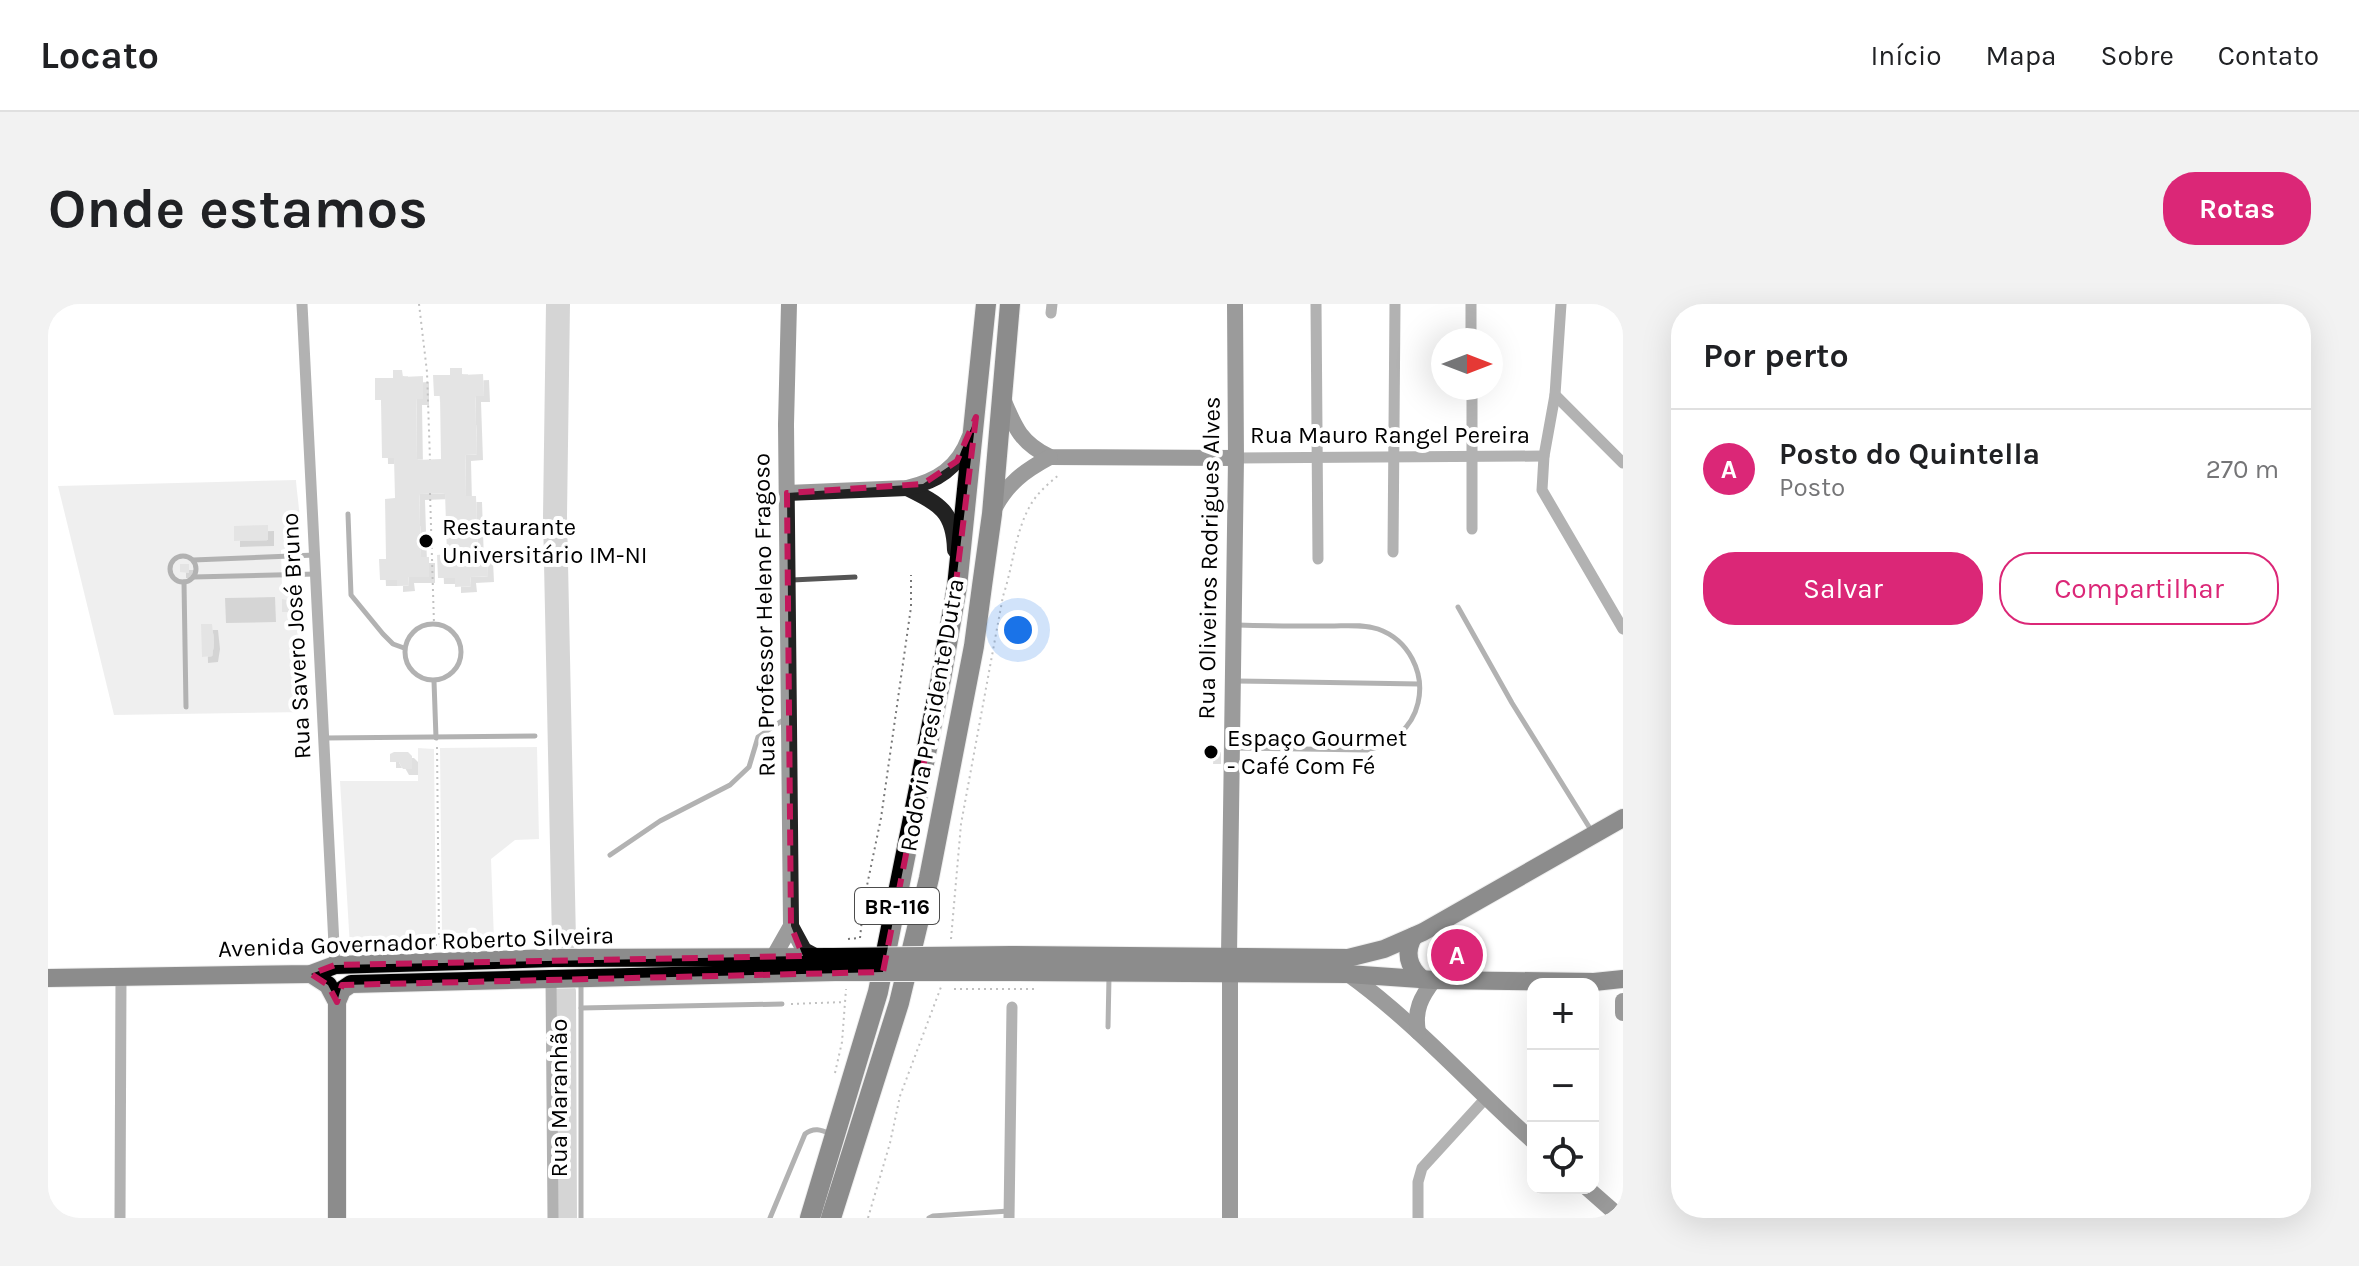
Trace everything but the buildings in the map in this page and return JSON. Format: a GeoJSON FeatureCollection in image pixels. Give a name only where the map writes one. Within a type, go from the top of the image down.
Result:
{"type":"FeatureCollection","features":[{"type":"Feature","properties":{"kind":"highway","name":"Rodovia Presidente Dutra"},"geometry":{"type":"LineString","coordinates":[[810,1218],[870,1023],[891,933],[957,587],[986,304]]}},
{"type":"Feature","properties":{"kind":"highway","name":"Rodovia Presidente Dutra"},"geometry":{"type":"LineString","coordinates":[[831,1218],[884,1055],[919,926],[974,646],[992,514],[1010,304]]}},
{"type":"Feature","properties":{"kind":"main road","name":"Rua Professor Heleno Fragoso"},"geometry":{"type":"LineString","coordinates":[[774,956],[791,926],[787,580],[789,304]]}},
{"type":"Feature","properties":{"kind":"main road","name":"Rua Oliveiros Rodrigues Alves"},"geometry":{"type":"LineString","coordinates":[[1230,1218],[1235,304]]}},
{"type":"Feature","properties":{"kind":"main road"},"geometry":{"type":"LineString","coordinates":[[1002,397],[1023,439],[1033,449],[1050,457],[1236,458]]}},
{"type":"Feature","properties":{"kind":"main road"},"geometry":{"type":"LineString","coordinates":[[787,493],[907,488],[937,479],[951,468],[965,448],[976,417]]}},
{"type":"Feature","properties":{"kind":"main road"},"geometry":{"type":"LineString","coordinates":[[992,514],[1003,491],[1011,483],[1050,457]]}},
{"type":"Feature","properties":{"kind":"main road"},"geometry":{"type":"LineString","coordinates":[[907,488],[933,501],[949,517],[955,536],[957,587]]}},
{"type":"Feature","properties":{"kind":"main road"},"geometry":{"type":"LineString","coordinates":[[1348,966],[1375,968],[1414,936],[1623,818]]}},
{"type":"Feature","properties":{"kind":"main road"},"geometry":{"type":"LineString","coordinates":[[791,926],[804,950],[828,962],[1348,966],[1428,979],[1594,982],[1623,979]]}},
{"type":"Feature","properties":{"kind":"main road"},"geometry":{"type":"LineString","coordinates":[[1414,936],[1409,943],[1408,957],[1411,966],[1428,979]]}},
{"type":"Feature","properties":{"kind":"main road","name":"Avenida Governador Roberto Silveira"},"geometry":{"type":"LineString","coordinates":[[48,978],[311,974],[335,965],[553,958],[774,956],[828,962]]}},
{"type":"Feature","properties":{"kind":"main road","name":"Avenida Governador Roberto Silveira"},"geometry":{"type":"LineString","coordinates":[[337,1002],[342,990],[351,984],[581,978],[828,962]]}},
{"type":"Feature","properties":{"kind":"main road"},"geometry":{"type":"LineString","coordinates":[[1010,964],[1109,972],[1230,964]]}},
{"type":"Feature","properties":{"kind":"main road"},"geometry":{"type":"LineString","coordinates":[[1375,968],[1418,1032],[1527,1136]]}},
{"type":"Feature","properties":{"kind":"main road"},"geometry":{"type":"LineString","coordinates":[[311,974],[328,985],[337,1002],[337,1218]]}},
{"type":"Feature","properties":{"kind":"main road"},"geometry":{"type":"LineString","coordinates":[[1418,1032],[1417,1012],[1428,979]]}},
{"type":"Feature","properties":{"kind":"main road"},"geometry":{"type":"LineString","coordinates":[[1623,1001],[1623,1013]]}},
{"type":"Feature","properties":{"kind":"main road"},"geometry":{"type":"LineString","coordinates":[[1594,1194],[1621,1218]]}},
{"type":"Feature","properties":{"kind":"street","name":"Rua Savero José Bruno"},"geometry":{"type":"LineString","coordinates":[[302,304],[335,965]]}},
{"type":"Feature","properties":{"kind":"street"},"geometry":{"type":"LineString","coordinates":[[1316,304],[1318,559]]}},
{"type":"Feature","properties":{"kind":"street"},"geometry":{"type":"LineString","coordinates":[[1393,552],[1395,304]]}},
{"type":"Feature","properties":{"kind":"street"},"geometry":{"type":"LineString","coordinates":[[1471,304],[1471,328]]}},
{"type":"Feature","properties":{"kind":"street"},"geometry":{"type":"LineString","coordinates":[[1561,304],[1555,395],[1541,479],[1545,497],[1623,629]]}},
{"type":"Feature","properties":{"kind":"street"},"geometry":{"type":"LineString","coordinates":[[1555,395],[1623,463]]}},
{"type":"Feature","properties":{"kind":"street"},"geometry":{"type":"LineString","coordinates":[[1472,400],[1472,529]]}},
{"type":"Feature","properties":{"kind":"street","name":"Rua Mauro Rangel Pereira"},"geometry":{"type":"LineString","coordinates":[[1236,458],[1544,456]]}},
{"type":"Feature","properties":{"kind":"street"},"geometry":{"type":"LineString","coordinates":[[120,1218],[121,977]]}},
{"type":"Feature","properties":{"kind":"street","name":"Rua Maranhão"},"geometry":{"type":"LineString","coordinates":[[551,978],[553,1218]]}},
{"type":"Feature","properties":{"kind":"street"},"geometry":{"type":"LineString","coordinates":[[1010,1214],[1012,1007]]}},
{"type":"Feature","properties":{"kind":"street"},"geometry":{"type":"LineString","coordinates":[[1418,1218],[1418,1182],[1422,1168],[1485,1099]]}},
{"type":"Feature","properties":{"kind":"lane"},"geometry":{"type":"LineString","coordinates":[[348,514],[351,595],[393,644],[404,648]]}},
{"type":"Feature","properties":{"kind":"lane"},"geometry":{"type":"LineString","coordinates":[[184,582],[172,575],[172,562],[183,555],[193,560],[316,555]]}},
{"type":"Feature","properties":{"kind":"lane"},"geometry":{"type":"LineString","coordinates":[[193,560],[196,570],[193,577]]}},
{"type":"Feature","properties":{"kind":"lane"},"geometry":{"type":"LineString","coordinates":[[184,582],[193,577],[317,574]]}},
{"type":"Feature","properties":{"kind":"lane"},"geometry":{"type":"LineString","coordinates":[[787,580],[855,577]]}},
{"type":"Feature","properties":{"kind":"lane"},"geometry":{"type":"LineString","coordinates":[[184,582],[186,707]]}},
{"type":"Feature","properties":{"kind":"lane"},"geometry":{"type":"LineString","coordinates":[[1458,607],[1512,703],[1593,834]]}},
{"type":"Feature","properties":{"kind":"lane"},"geometry":{"type":"LineString","coordinates":[[434,624],[448,628],[455,635],[461,652],[455,670],[448,677],[434,681],[421,679],[413,673],[404,648],[413,632],[421,626],[434,624]]}},
{"type":"Feature","properties":{"kind":"lane"},"geometry":{"type":"LineString","coordinates":[[1231,748],[1377,748],[1396,738],[1410,722],[1418,703],[1419,684],[1417,670],[1408,651],[1394,637],[1376,628],[1233,624]]}},
{"type":"Feature","properties":{"kind":"lane"},"geometry":{"type":"LineString","coordinates":[[434,681],[436,738]]}},
{"type":"Feature","properties":{"kind":"lane"},"geometry":{"type":"LineString","coordinates":[[1232,681],[1419,684]]}},
{"type":"Feature","properties":{"kind":"lane"},"geometry":{"type":"LineString","coordinates":[[610,855],[660,821],[730,785],[749,767],[758,737],[790,716]]}},
{"type":"Feature","properties":{"kind":"lane"},"geometry":{"type":"LineString","coordinates":[[325,738],[535,736]]}},
{"type":"Feature","properties":{"kind":"lane"},"geometry":{"type":"LineString","coordinates":[[1108,1027],[1109,972]]}},
{"type":"Feature","properties":{"kind":"lane","name":"Rua Maranhão"},"geometry":{"type":"LineString","coordinates":[[581,978],[581,1218]]}},
{"type":"Feature","properties":{"kind":"lane"},"geometry":{"type":"LineString","coordinates":[[581,1008],[782,1004]]}},
{"type":"Feature","properties":{"kind":"lane"},"geometry":{"type":"LineString","coordinates":[[770,1218],[805,1134],[819,1130],[836,1135]]}},
{"type":"Feature","properties":{"kind":"lane"},"geometry":{"type":"LineString","coordinates":[[929,1218],[1010,1214]]}},
{"type":"Feature","properties":{"kind":"path"},"geometry":{"type":"LineString","coordinates":[[419,304],[427,372],[430,460]]}},
{"type":"Feature","properties":{"kind":"path"},"geometry":{"type":"LineString","coordinates":[[952,934],[961,824],[1003,596],[1021,527],[1030,505],[1076,459]]}},
{"type":"Feature","properties":{"kind":"path"},"geometry":{"type":"LineString","coordinates":[[430,493],[434,624]]}},
{"type":"Feature","properties":{"kind":"path"},"geometry":{"type":"LineString","coordinates":[[860,938],[864,900],[881,818],[911,607],[911,575]]}},
{"type":"Feature","properties":{"kind":"path"},"geometry":{"type":"LineString","coordinates":[[436,738],[439,937]]}},
{"type":"Feature","properties":{"kind":"path"},"geometry":{"type":"LineString","coordinates":[[454,948],[454,940],[424,941],[424,937],[458,937],[458,944]]}},
{"type":"Feature","properties":{"kind":"path"},"geometry":{"type":"LineString","coordinates":[[424,949],[439,949]]}},
{"type":"Feature","properties":{"kind":"path"},"geometry":{"type":"LineString","coordinates":[[835,1073],[842,1042],[846,988]]}},
{"type":"Feature","properties":{"kind":"path"},"geometry":{"type":"LineString","coordinates":[[868,1218],[900,1096],[940,989]]}},
{"type":"Feature","properties":{"kind":"path"},"geometry":{"type":"LineString","coordinates":[[782,1004],[845,1002]]}},
{"type":"Feature","properties":{"kind":"highlighted area"},"geometry":{"type":"Polygon","coordinates":[[[976,417],[951,624],[883,972],[342,985],[337,1002],[328,985],[311,974],[335,965],[803,956],[791,926],[787,493],[923,484],[957,461],[976,417]]]}},
{"type":"Feature","properties":{"kind":"shaded area"},"geometry":{"type":"Polygon","coordinates":[[[296,480],[298,531],[290,546],[281,550],[282,587],[297,591],[302,601],[308,712],[114,715],[58,486],[296,480]]]}},
{"type":"Feature","properties":{"kind":"shaded area"},"geometry":{"type":"Polygon","coordinates":[[[275,597],[276,622],[226,623],[225,598],[275,597]]]}},
{"type":"Feature","properties":{"kind":"shaded area"},"geometry":{"type":"Polygon","coordinates":[[[537,747],[539,839],[515,840],[491,859],[494,940],[467,942],[458,933],[442,934],[440,748],[537,747]]]}},
{"type":"Feature","properties":{"kind":"shaded area"},"geometry":{"type":"Polygon","coordinates":[[[418,748],[434,749],[436,934],[423,934],[411,946],[350,947],[340,781],[418,781],[418,748]]]}},
{"type":"Feature","properties":{"kind":"waterway"},"geometry":{"type":"LineString","coordinates":[[558,304],[555,516],[564,941]]}},
{"type":"Feature","properties":{"kind":"waterway"},"geometry":{"type":"LineString","coordinates":[[564,992],[565,1218]]}},
{"type":"Feature","properties":{"kind":"place","name":"Restaurante Universitário IM-NI"},"geometry":{"type":"Point","coordinates":[426,541]}},
{"type":"Feature","properties":{"kind":"place","name":"Espaço Gourmet - Café Com Fé"},"geometry":{"type":"Point","coordinates":[1211,752]}},
{"type":"Feature","properties":{"kind":"place","name":"Posto do Quintella"},"geometry":{"type":"Point","coordinates":[1457,955]}}]}
